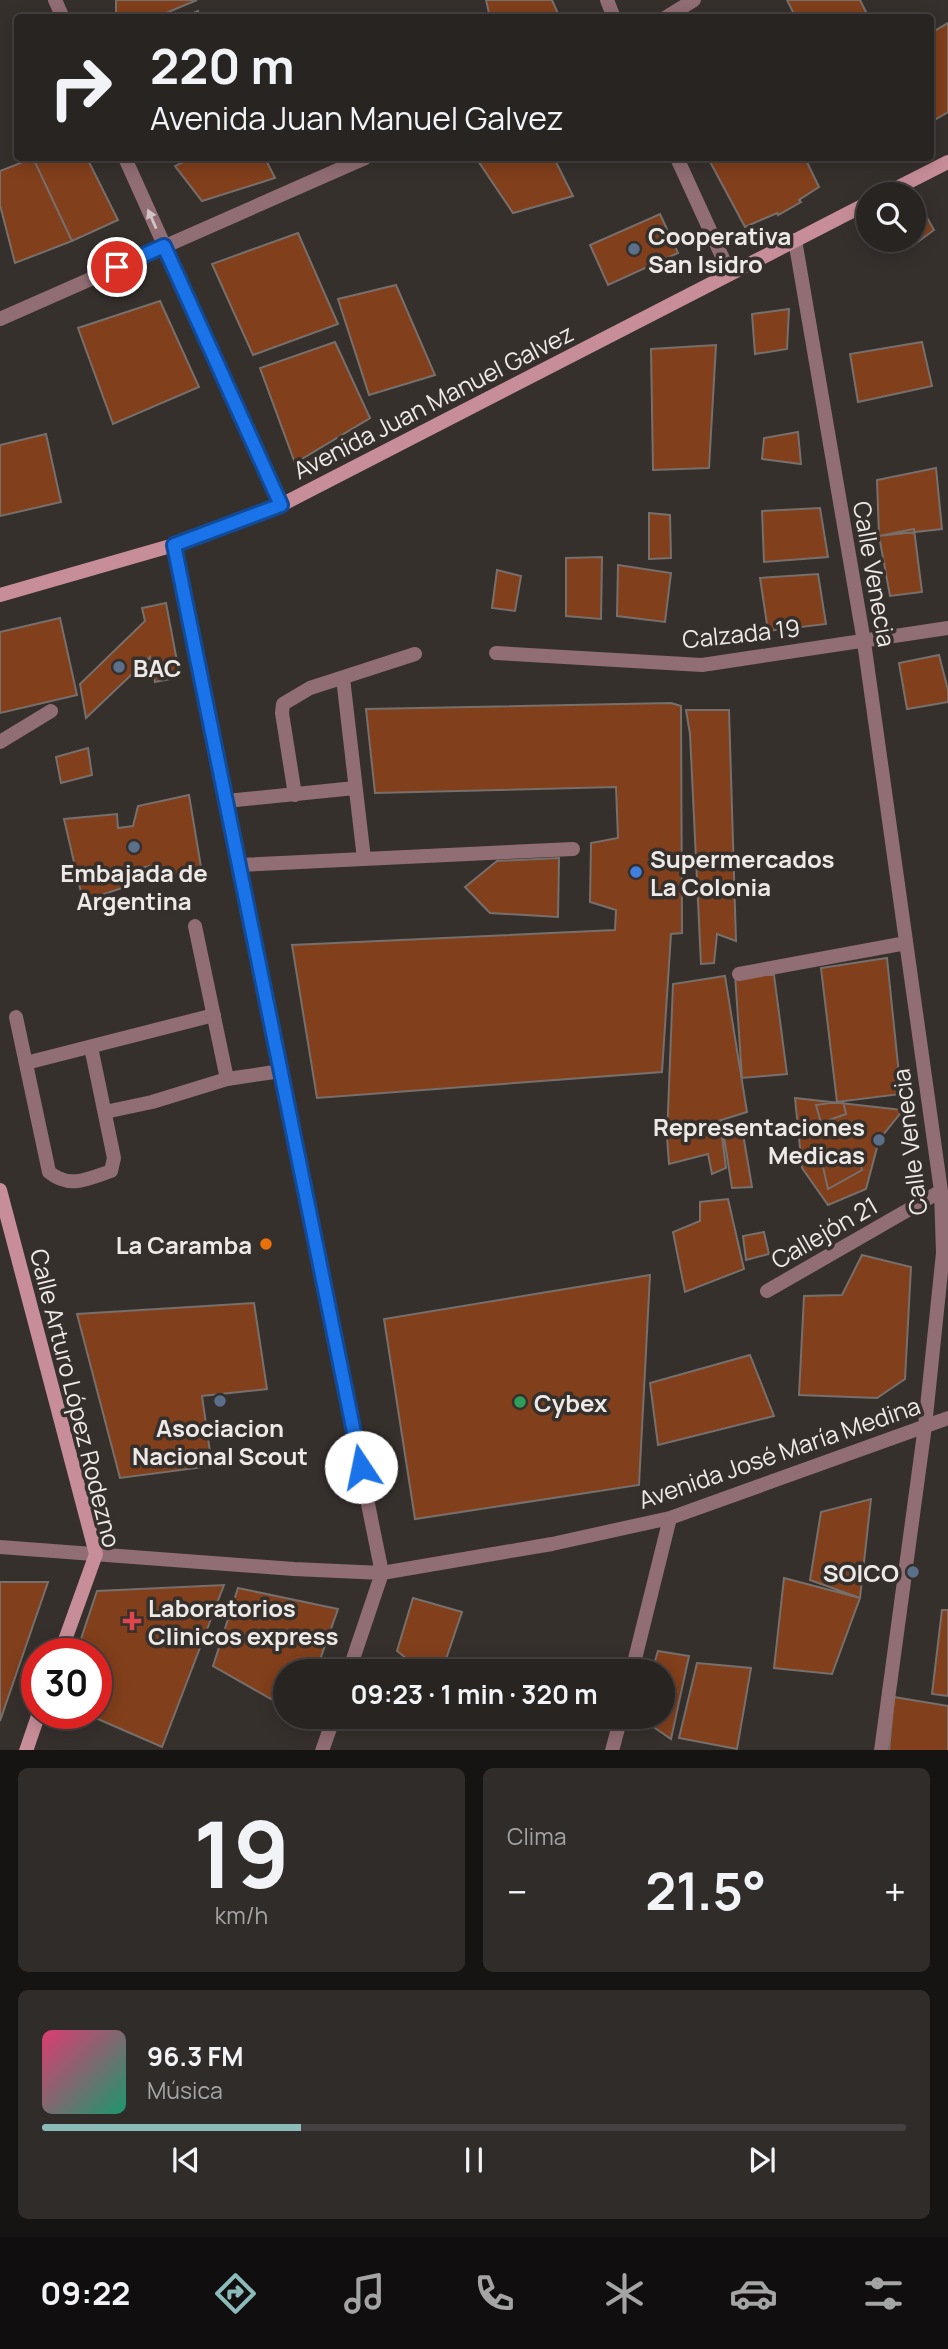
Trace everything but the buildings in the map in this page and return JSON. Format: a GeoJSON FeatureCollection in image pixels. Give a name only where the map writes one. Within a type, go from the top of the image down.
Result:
{"type":"FeatureCollection","features":[{"type":"Feature","properties":{"kind":"street"},"geometry":{"type":"LineString","coordinates":[[671,14],[694,0]]}},
{"type":"Feature","properties":{"kind":"street"},"geometry":{"type":"LineString","coordinates":[[126,161],[281,505]]}},
{"type":"Feature","properties":{"kind":"street"},"geometry":{"type":"LineString","coordinates":[[0,319],[358,161]]}},
{"type":"Feature","properties":{"kind":"street"},"geometry":{"type":"LineString","coordinates":[[678,161],[730,274]]}},
{"type":"Feature","properties":{"kind":"street"},"geometry":{"type":"LineString","coordinates":[[909,182],[948,162]]}},
{"type":"Feature","properties":{"kind":"street","name":"Avenida Juan Manuel Galvez"},"geometry":{"type":"LineString","coordinates":[[0,595],[174,545],[281,505],[856,209]]}},
{"type":"Feature","properties":{"kind":"street","name":"Calle Venecia"},"geometry":{"type":"LineString","coordinates":[[794,240],[864,642],[941,1191],[943,1253],[925,1426],[881,1750]]}},
{"type":"Feature","properties":{"kind":"street"},"geometry":{"type":"LineString","coordinates":[[174,545],[382,1573],[353,1659]]}},
{"type":"Feature","properties":{"kind":"street","name":"Calzada 19"},"geometry":{"type":"LineString","coordinates":[[496,653],[702,664],[948,628]]}},
{"type":"Feature","properties":{"kind":"street"},"geometry":{"type":"LineString","coordinates":[[295,795],[282,713],[283,704],[310,688],[415,654]]}},
{"type":"Feature","properties":{"kind":"street"},"geometry":{"type":"LineString","coordinates":[[343,678],[364,859]]}},
{"type":"Feature","properties":{"kind":"street"},"geometry":{"type":"LineString","coordinates":[[0,742],[51,712]]}},
{"type":"Feature","properties":{"kind":"street"},"geometry":{"type":"LineString","coordinates":[[226,801],[355,788]]}},
{"type":"Feature","properties":{"kind":"street"},"geometry":{"type":"LineString","coordinates":[[239,865],[573,849]]}},
{"type":"Feature","properties":{"kind":"street"},"geometry":{"type":"LineString","coordinates":[[195,926],[227,1080]]}},
{"type":"Feature","properties":{"kind":"street"},"geometry":{"type":"LineString","coordinates":[[739,974],[906,943]]}},
{"type":"Feature","properties":{"kind":"street"},"geometry":{"type":"LineString","coordinates":[[26,1063],[214,1015]]}},
{"type":"Feature","properties":{"kind":"street"},"geometry":{"type":"LineString","coordinates":[[16,1017],[49,1172],[60,1182],[74,1182],[111,1171],[114,1157],[91,1047]]}},
{"type":"Feature","properties":{"kind":"street"},"geometry":{"type":"LineString","coordinates":[[105,1112],[152,1102],[227,1080],[281,1071]]}},
{"type":"Feature","properties":{"kind":"street","name":"Calle Arturo López Rodezno"},"geometry":{"type":"LineString","coordinates":[[0,1190],[96,1554],[66,1638]]}},
{"type":"Feature","properties":{"kind":"street","name":"Callejón 21"},"geometry":{"type":"LineString","coordinates":[[767,1291],[941,1191]]}},
{"type":"Feature","properties":{"kind":"street","name":"Avenida José María Medina"},"geometry":{"type":"LineString","coordinates":[[0,1547],[382,1573],[552,1544],[670,1518],[948,1418]]}},
{"type":"Feature","properties":{"kind":"street"},"geometry":{"type":"LineString","coordinates":[[635,1659],[670,1518]]}},
{"type":"Feature","properties":{"kind":"street"},"geometry":{"type":"LineString","coordinates":[[26,1750],[34,1729]]}},
{"type":"Feature","properties":{"kind":"street"},"geometry":{"type":"LineString","coordinates":[[322,1750],[330,1729]]}},
{"type":"Feature","properties":{"kind":"street"},"geometry":{"type":"LineString","coordinates":[[612,1750],[618,1729]]}},
{"type":"Feature","properties":{"kind":"place","name":"Cooperativa San Isidro"},"geometry":{"type":"Point","coordinates":[634,249]}},
{"type":"Feature","properties":{"kind":"place","name":"BAC"},"geometry":{"type":"Point","coordinates":[119,667]}},
{"type":"Feature","properties":{"kind":"place","name":"Embajada de Argentina"},"geometry":{"type":"Point","coordinates":[134,847]}},
{"type":"Feature","properties":{"kind":"place","name":"Supermercados La Colonia"},"geometry":{"type":"Point","coordinates":[636,872]}},
{"type":"Feature","properties":{"kind":"place","name":"Representaciones Medicas"},"geometry":{"type":"Point","coordinates":[879,1140]}},
{"type":"Feature","properties":{"kind":"place","name":"La Caramba"},"geometry":{"type":"Point","coordinates":[266,1244]}},
{"type":"Feature","properties":{"kind":"place","name":"Asociacion Nacional Scout"},"geometry":{"type":"Point","coordinates":[220,1401]}},
{"type":"Feature","properties":{"kind":"place","name":"Cybex"},"geometry":{"type":"Point","coordinates":[520,1402]}},
{"type":"Feature","properties":{"kind":"place","name":"SOICO"},"geometry":{"type":"Point","coordinates":[913,1572]}},
{"type":"Feature","properties":{"kind":"place","name":"Laboratorios Clinicos express"},"geometry":{"type":"Point","coordinates":[132,1621]}},
{"type":"Feature","properties":{"kind":"route"},"geometry":{"type":"LineString","coordinates":[[117,267],[164,246],[281,505],[174,545],[361,1467]]}}]}
